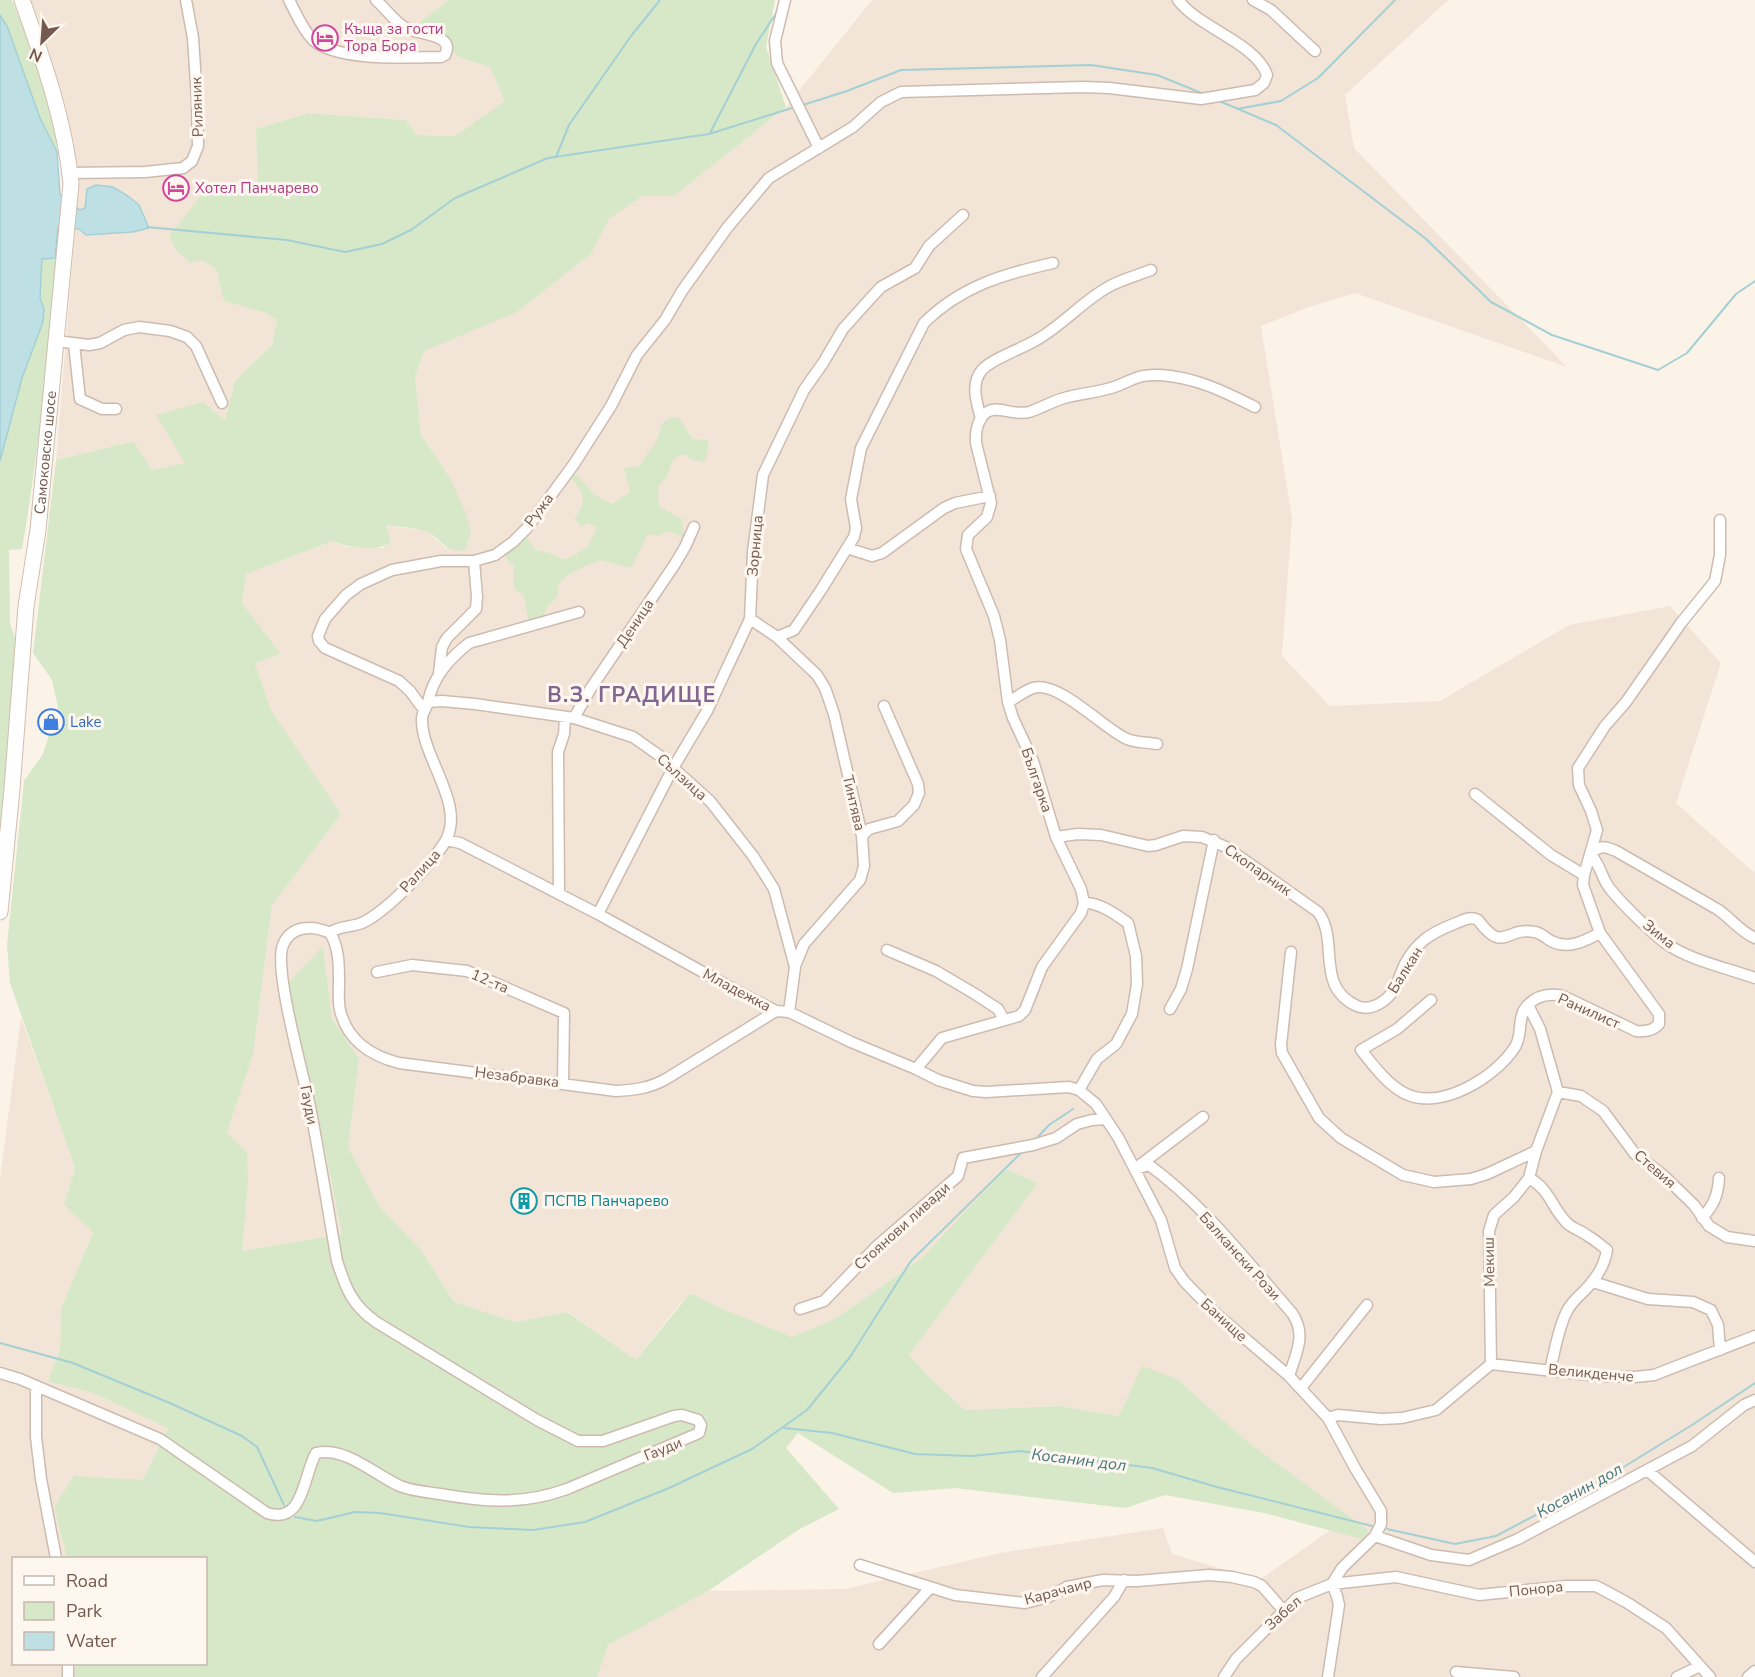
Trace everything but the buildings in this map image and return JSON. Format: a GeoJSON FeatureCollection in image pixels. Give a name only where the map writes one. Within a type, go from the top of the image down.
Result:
{"type":"FeatureCollection","features":[{"type":"Feature","properties":{"kind":"main road","name":"Самоковско шосе"},"geometry":{"type":"LineString","coordinates":[[0,912],[14,769],[26,606],[38,530],[71,199],[65,134],[22,0]]}},
{"type":"Feature","properties":{"kind":"street","name":"Риляник"},"geometry":{"type":"LineString","coordinates":[[70,173],[145,172],[183,168],[192,161],[198,146],[198,99],[193,38],[186,0]]}},
{"type":"Feature","properties":{"kind":"street"},"geometry":{"type":"LineString","coordinates":[[289,0],[311,38],[329,49],[369,56],[441,57],[445,55],[448,50],[446,42],[440,38],[404,28],[376,0]]}},
{"type":"Feature","properties":{"kind":"street"},"geometry":{"type":"LineString","coordinates":[[785,0],[775,41],[777,63],[819,148]]}},
{"type":"Feature","properties":{"kind":"street","name":"Ружа"},"geometry":{"type":"LineString","coordinates":[[426,706],[399,681],[325,648],[318,636],[325,619],[346,595],[376,577],[392,570],[441,561],[474,561],[502,551],[527,528],[574,464],[605,416],[638,355],[682,291],[727,228],[769,178],[853,128],[881,102],[901,92],[1083,87],[1201,99],[1255,90],[1264,83],[1267,75],[1259,60],[1192,15],[1178,0]]}},
{"type":"Feature","properties":{"kind":"street"},"geometry":{"type":"LineString","coordinates":[[1253,0],[1270,10],[1315,51]]}},
{"type":"Feature","properties":{"kind":"street","name":"Зорница"},"geometry":{"type":"LineString","coordinates":[[598,914],[673,768],[706,711],[750,619],[753,552],[764,475],[804,390],[843,329],[868,300],[881,287],[915,268],[929,246],[963,215]]}},
{"type":"Feature","properties":{"kind":"street"},"geometry":{"type":"LineString","coordinates":[[777,637],[794,630],[854,537],[856,528],[851,499],[861,448],[924,323],[960,294],[994,278],[1053,263]]}},
{"type":"Feature","properties":{"kind":"street"},"geometry":{"type":"LineString","coordinates":[[981,419],[975,386],[982,370],[1052,331],[1111,285],[1151,270]]}},
{"type":"Feature","properties":{"kind":"street"},"geometry":{"type":"LineString","coordinates":[[56,341],[89,345],[100,343],[124,330],[139,327],[170,331],[187,337],[196,346],[222,403]]}},
{"type":"Feature","properties":{"kind":"street"},"geometry":{"type":"LineString","coordinates":[[74,344],[80,399],[102,409],[116,409]]}},
{"type":"Feature","properties":{"kind":"street"},"geometry":{"type":"LineString","coordinates":[[848,548],[872,556],[882,553],[955,503],[990,496],[975,435],[981,419],[992,410],[998,409],[1013,414],[1029,412],[1066,397],[1116,386],[1141,375],[1162,375],[1200,382],[1255,407]]}},
{"type":"Feature","properties":{"kind":"street","name":"Българка"},"geometry":{"type":"LineString","coordinates":[[990,496],[987,517],[968,536],[966,549],[994,616],[1000,640],[1008,702],[1016,726],[1033,761],[1056,837],[1081,889],[1083,903]]}},
{"type":"Feature","properties":{"kind":"street"},"geometry":{"type":"LineString","coordinates":[[1600,933],[1583,885],[1597,830],[1579,785],[1578,768],[1605,726],[1626,702],[1681,623],[1715,581],[1720,555],[1720,520]]}},
{"type":"Feature","properties":{"kind":"street","name":"Деница"},"geometry":{"type":"LineString","coordinates":[[559,893],[558,752],[569,718],[675,564],[694,526]]}},
{"type":"Feature","properties":{"kind":"street"},"geometry":{"type":"LineString","coordinates":[[439,673],[442,648],[447,638],[476,609],[474,561]]}},
{"type":"Feature","properties":{"kind":"street"},"geometry":{"type":"LineString","coordinates":[[426,706],[428,696],[439,673],[469,643],[579,612]]}},
{"type":"Feature","properties":{"kind":"street","name":"Тинтява"},"geometry":{"type":"LineString","coordinates":[[750,619],[777,637],[817,675],[825,688],[834,714],[862,836],[864,867],[860,880],[804,944],[795,967]]}},
{"type":"Feature","properties":{"kind":"street"},"geometry":{"type":"LineString","coordinates":[[1008,702],[1034,687],[1056,691],[1080,704],[1105,726],[1127,740],[1157,744]]}},
{"type":"Feature","properties":{"kind":"street","name":"Сълзица"},"geometry":{"type":"LineString","coordinates":[[426,706],[442,701],[569,718],[633,738],[660,756],[710,801],[753,856],[774,890],[795,967],[789,1012]]}},
{"type":"Feature","properties":{"kind":"street","name":"Ралица"},"geometry":{"type":"LineString","coordinates":[[330,933],[336,928],[362,923],[373,917],[413,882],[446,840],[450,820],[449,810],[424,733],[422,719],[426,706]]}},
{"type":"Feature","properties":{"kind":"street"},"geometry":{"type":"LineString","coordinates":[[862,836],[869,829],[898,821],[914,805],[918,793],[918,784],[884,706]]}},
{"type":"Feature","properties":{"kind":"street"},"geometry":{"type":"LineString","coordinates":[[1475,794],[1551,855],[1584,875]]}},
{"type":"Feature","properties":{"kind":"street","name":"Скопарник"},"geometry":{"type":"LineString","coordinates":[[1056,837],[1078,834],[1101,835],[1148,846],[1193,835],[1214,840],[1318,912],[1324,922]]}},
{"type":"Feature","properties":{"kind":"street","name":"Младежка"},"geometry":{"type":"LineString","coordinates":[[446,840],[460,843],[559,893],[737,992],[776,1011],[789,1012],[939,1080],[973,1091],[1069,1087],[1079,1090]]}},
{"type":"Feature","properties":{"kind":"street"},"geometry":{"type":"LineString","coordinates":[[1170,1009],[1181,989],[1187,969],[1214,840]]}},
{"type":"Feature","properties":{"kind":"street"},"geometry":{"type":"LineString","coordinates":[[1590,854],[1598,847],[1605,846],[1616,851],[1717,909],[1726,915],[1737,929],[1755,938]]}},
{"type":"Feature","properties":{"kind":"street","name":"Зима"},"geometry":{"type":"LineString","coordinates":[[1590,854],[1597,861],[1604,881],[1611,891],[1665,943],[1703,960],[1755,978]]}},
{"type":"Feature","properties":{"kind":"street"},"geometry":{"type":"LineString","coordinates":[[916,1069],[942,1038],[1019,1016],[1025,1010],[1042,967],[1081,912],[1083,903],[1089,903],[1128,923],[1136,956],[1137,984],[1132,1014],[1116,1044],[1097,1059],[1079,1090]]}},
{"type":"Feature","properties":{"kind":"street","name":"Балкан"},"geometry":{"type":"LineString","coordinates":[[1324,922],[1334,984],[1343,996],[1362,1008],[1375,1006],[1391,995],[1406,962],[1424,940],[1450,925],[1469,918],[1478,920],[1487,932],[1498,938],[1534,931],[1562,945],[1574,945],[1600,933]]}},
{"type":"Feature","properties":{"kind":"street","name":"Гауди"},"geometry":{"type":"LineString","coordinates":[[0,1373],[160,1438],[267,1513],[278,1516],[294,1508],[302,1494],[311,1462],[316,1454],[324,1451],[347,1457],[401,1487],[469,1499],[525,1501],[567,1489],[699,1433],[701,1425],[698,1420],[682,1415],[603,1441],[578,1441],[537,1420],[386,1328],[356,1305],[337,1261],[310,1107],[282,981],[283,945],[289,935],[308,927],[330,933]]}},
{"type":"Feature","properties":{"kind":"street","name":"Незабравка"},"geometry":{"type":"LineString","coordinates":[[330,933],[338,953],[340,1011],[352,1034],[368,1052],[382,1059],[399,1063],[616,1091],[634,1090],[653,1086],[776,1011]]}},
{"type":"Feature","properties":{"kind":"street","name":"Ранилист"},"geometry":{"type":"LineString","coordinates":[[1528,1005],[1539,997],[1554,994],[1569,999],[1621,1026],[1644,1032],[1656,1028],[1659,1024],[1659,1014],[1600,933]]}},
{"type":"Feature","properties":{"kind":"street"},"geometry":{"type":"LineString","coordinates":[[887,951],[936,971],[967,989],[998,1009],[1004,1020]]}},
{"type":"Feature","properties":{"kind":"street"},"geometry":{"type":"LineString","coordinates":[[1291,952],[1282,1053],[1319,1118],[1341,1138],[1403,1175],[1434,1182],[1471,1179],[1536,1151]]}},
{"type":"Feature","properties":{"kind":"street","name":"12-та"},"geometry":{"type":"LineString","coordinates":[[377,972],[412,965],[467,971],[564,1013],[562,1083]]}},
{"type":"Feature","properties":{"kind":"street"},"geometry":{"type":"LineString","coordinates":[[1431,1000],[1397,1029],[1361,1050],[1391,1083],[1406,1094],[1429,1097],[1457,1093],[1501,1065],[1519,1040],[1522,1014],[1528,1005]]}},
{"type":"Feature","properties":{"kind":"street"},"geometry":{"type":"LineString","coordinates":[[1528,1005],[1543,1038],[1557,1092]]}},
{"type":"Feature","properties":{"kind":"street","name":"Банище"},"geometry":{"type":"LineString","coordinates":[[1079,1090],[1096,1104],[1118,1137],[1161,1220],[1175,1268],[1179,1274],[1194,1293],[1289,1376],[1328,1418],[1381,1511],[1381,1524],[1375,1536]]}},
{"type":"Feature","properties":{"kind":"street","name":"Мекиш"},"geometry":{"type":"LineString","coordinates":[[1491,1364],[1489,1231],[1494,1215],[1514,1197],[1529,1178],[1557,1092]]}},
{"type":"Feature","properties":{"kind":"street","name":"Стевия"},"geometry":{"type":"LineString","coordinates":[[1557,1092],[1581,1096],[1603,1111],[1635,1154],[1664,1176],[1694,1205],[1702,1218],[1718,1233],[1736,1239],[1755,1241]]}},
{"type":"Feature","properties":{"kind":"street"},"geometry":{"type":"LineString","coordinates":[[1135,1169],[1203,1117]]}},
{"type":"Feature","properties":{"kind":"street","name":"Стоянови ливади"},"geometry":{"type":"LineString","coordinates":[[800,1309],[824,1301],[877,1246],[958,1176],[963,1158],[1033,1145],[1056,1138],[1077,1124],[1106,1119]]}},
{"type":"Feature","properties":{"kind":"street","name":"Балкански Рози"},"geometry":{"type":"LineString","coordinates":[[1135,1169],[1149,1165],[1168,1179],[1227,1238],[1292,1313],[1301,1334],[1289,1376]]}},
{"type":"Feature","properties":{"kind":"street"},"geometry":{"type":"LineString","coordinates":[[1529,1178],[1538,1183],[1552,1198],[1556,1210],[1569,1224],[1607,1250],[1605,1263],[1593,1282],[1575,1299],[1566,1312],[1550,1370]]}},
{"type":"Feature","properties":{"kind":"street"},"geometry":{"type":"LineString","coordinates":[[1702,1218],[1718,1195],[1719,1178]]}},
{"type":"Feature","properties":{"kind":"street"},"geometry":{"type":"LineString","coordinates":[[1593,1282],[1648,1299],[1693,1302],[1711,1310],[1718,1325],[1720,1350]]}},
{"type":"Feature","properties":{"kind":"street"},"geometry":{"type":"LineString","coordinates":[[1301,1388],[1367,1305]]}},
{"type":"Feature","properties":{"kind":"street","name":"Великденче"},"geometry":{"type":"LineString","coordinates":[[1491,1364],[1597,1376],[1654,1375],[1755,1336]]}},
{"type":"Feature","properties":{"kind":"street"},"geometry":{"type":"LineString","coordinates":[[1328,1418],[1338,1415],[1380,1419],[1402,1418],[1436,1410],[1491,1364]]}},
{"type":"Feature","properties":{"kind":"street"},"geometry":{"type":"LineString","coordinates":[[36,1386],[36,1437],[41,1479],[56,1557]]}},
{"type":"Feature","properties":{"kind":"street"},"geometry":{"type":"LineString","coordinates":[[1329,1677],[1339,1605],[1332,1584],[1342,1568],[1375,1536],[1431,1555],[1468,1560],[1518,1539],[1692,1446],[1755,1400]]}},
{"type":"Feature","properties":{"kind":"street"},"geometry":{"type":"LineString","coordinates":[[1647,1470],[1755,1562]]}},
{"type":"Feature","properties":{"kind":"street","name":"Карачаир"},"geometry":{"type":"LineString","coordinates":[[860,1565],[955,1595],[1025,1603],[1048,1597],[1067,1587],[1103,1580],[1209,1575],[1232,1577],[1262,1586],[1283,1610]]}},
{"type":"Feature","properties":{"kind":"street","name":"Понора"},"geometry":{"type":"LineString","coordinates":[[1332,1584],[1396,1577],[1479,1595],[1567,1586],[1596,1586],[1666,1628],[1710,1677]]}},
{"type":"Feature","properties":{"kind":"street"},"geometry":{"type":"LineString","coordinates":[[1042,1677],[1114,1597],[1124,1580]]}},
{"type":"Feature","properties":{"kind":"street","name":"Забел"},"geometry":{"type":"LineString","coordinates":[[1224,1677],[1236,1659],[1283,1610],[1302,1594],[1332,1584]]}},
{"type":"Feature","properties":{"kind":"street"},"geometry":{"type":"LineString","coordinates":[[879,1644],[930,1588]]}},
{"type":"Feature","properties":{"kind":"street"},"geometry":{"type":"LineString","coordinates":[[1677,1677],[1700,1666]]}},
{"type":"Feature","properties":{"kind":"street"},"geometry":{"type":"LineString","coordinates":[[1748,1677],[1755,1671]]}},
{"type":"Feature","properties":{"kind":"street"},"geometry":{"type":"LineString","coordinates":[[1456,1672],[1514,1677]]}},
{"type":"Feature","properties":{"kind":"shaded area"},"geometry":{"type":"Polygon","coordinates":[[[30,0],[448,0],[421,21],[460,58],[490,67],[506,102],[455,136],[417,135],[406,120],[309,113],[256,129],[258,189],[203,260],[216,269],[224,301],[266,313],[277,320],[272,345],[235,381],[225,420],[185,463],[152,470],[132,441],[56,460],[78,192],[74,148],[60,93],[30,0]]]}},
{"type":"Feature","properties":{"kind":"shaded area"},"geometry":{"type":"Polygon","coordinates":[[[872,0],[1448,0],[1345,95],[1354,148],[1567,367],[1355,293],[1309,307],[1261,326],[1292,518],[1282,656],[1330,706],[1440,701],[1569,625],[1670,606],[1721,663],[1676,803],[1755,872],[1755,1677],[597,1677],[607,1645],[708,1591],[845,1589],[1000,1553],[1163,1528],[1172,1554],[1259,1580],[1331,1530],[1362,1539],[1177,1379],[1142,1367],[1119,1416],[1060,1406],[965,1410],[927,1375],[909,1355],[1038,1183],[1006,1169],[921,1259],[835,1319],[792,1337],[690,1293],[636,1360],[568,1312],[516,1322],[454,1302],[421,1250],[379,1206],[348,1147],[359,1059],[332,1018],[323,946],[325,1149],[342,1234],[242,1251],[248,1185],[227,1134],[253,1055],[272,905],[341,814],[271,710],[255,663],[281,654],[242,603],[246,574],[333,541],[346,547],[384,548],[385,525],[427,531],[447,549],[450,478],[421,435],[415,377],[424,350],[517,312],[591,254],[609,219],[643,196],[674,196],[786,107],[872,0]]]}},
{"type":"Feature","properties":{"kind":"shaded area"},"geometry":{"type":"Polygon","coordinates":[[[21,1017],[75,1168],[64,1205],[93,1231],[61,1309],[60,1349],[48,1380],[93,1393],[168,1427],[143,1480],[54,1507],[67,1557],[12,1557],[12,1665],[75,1665],[75,1677],[0,1677],[0,1179],[21,1017]]]}},
{"type":"Feature","properties":{"kind":"green space"},"geometry":{"type":"Polygon","coordinates":[[[0,0],[12,0],[35,55],[53,112],[57,152],[40,118],[7,26],[0,15],[0,0]]]}},
{"type":"Feature","properties":{"kind":"green space"},"geometry":{"type":"Polygon","coordinates":[[[448,0],[775,0],[766,47],[786,107],[674,196],[643,196],[609,219],[591,254],[517,312],[424,351],[415,377],[421,435],[450,478],[466,513],[471,532],[465,550],[451,549],[424,531],[386,525],[391,542],[385,545],[363,548],[333,541],[246,574],[242,603],[281,654],[255,663],[271,710],[341,814],[272,905],[253,1055],[227,1133],[247,1153],[248,1185],[242,1251],[342,1234],[288,983],[323,946],[332,1018],[359,1059],[348,1147],[379,1206],[421,1250],[454,1302],[516,1322],[567,1312],[636,1360],[690,1293],[792,1337],[835,1319],[921,1259],[1005,1169],[1038,1183],[909,1355],[927,1375],[965,1410],[1060,1406],[1119,1416],[1142,1366],[1177,1379],[1249,1443],[1369,1531],[1362,1539],[1264,1513],[1165,1495],[1125,1508],[955,1488],[893,1493],[798,1433],[786,1448],[839,1509],[798,1530],[708,1591],[608,1645],[597,1677],[75,1677],[75,1665],[207,1665],[207,1557],[67,1557],[54,1507],[74,1476],[143,1480],[168,1428],[93,1393],[48,1381],[60,1349],[61,1309],[93,1232],[64,1205],[75,1168],[10,983],[7,945],[24,781],[43,754],[58,707],[52,680],[33,653],[56,460],[133,441],[152,470],[185,463],[156,415],[203,402],[225,420],[235,381],[272,345],[277,320],[266,313],[224,301],[216,269],[203,260],[190,263],[176,250],[169,236],[207,188],[258,189],[256,129],[309,113],[406,120],[417,135],[455,136],[505,101],[490,67],[460,58],[420,22],[448,0]]]}},
{"type":"Feature","properties":{"kind":"green space"},"geometry":{"type":"Polygon","coordinates":[[[42,258],[55,258],[56,266],[42,408],[22,549],[9,550],[10,624],[17,643],[15,693],[0,833],[0,461],[22,378],[43,322],[44,309],[40,299],[42,258]]]}},
{"type":"Feature","properties":{"kind":"green space"},"geometry":{"type":"Polygon","coordinates":[[[671,417],[678,417],[693,439],[708,440],[705,462],[693,460],[684,454],[677,457],[658,487],[659,507],[681,518],[685,537],[667,531],[658,536],[648,534],[631,568],[599,560],[567,575],[558,586],[558,597],[546,608],[543,621],[529,624],[524,596],[515,589],[513,583],[514,566],[504,553],[524,534],[536,550],[565,560],[587,548],[597,527],[587,523],[582,527],[575,519],[582,506],[583,497],[571,477],[576,474],[595,495],[612,504],[630,492],[624,468],[640,466],[656,441],[661,424],[671,417]]]}},
{"type":"Feature","properties":{"kind":"water"},"geometry":{"type":"Polygon","coordinates":[[[0,15],[7,26],[40,118],[57,152],[60,194],[80,210],[85,208],[87,189],[96,185],[113,187],[139,205],[149,228],[133,232],[86,235],[79,229],[58,227],[55,258],[42,259],[40,298],[44,309],[43,322],[22,378],[0,461],[0,15]]]}},
{"type":"Feature","properties":{"kind":"waterway"},"geometry":{"type":"LineString","coordinates":[[556,157],[569,125],[631,36],[660,0]]}},
{"type":"Feature","properties":{"kind":"waterway"},"geometry":{"type":"LineString","coordinates":[[1237,109],[1281,101],[1318,78],[1395,0]]}},
{"type":"Feature","properties":{"kind":"waterway"},"geometry":{"type":"LineString","coordinates":[[710,133],[756,44],[777,12]]}},
{"type":"Feature","properties":{"kind":"waterway"},"geometry":{"type":"LineString","coordinates":[[803,105],[901,70],[1091,65],[1157,75],[1204,94]]}},
{"type":"Feature","properties":{"kind":"waterway"},"geometry":{"type":"LineString","coordinates":[[1217,100],[1276,125],[1425,238],[1491,302],[1552,335],[1658,370],[1687,353],[1736,294],[1755,281]]}},
{"type":"Feature","properties":{"kind":"waterway"},"geometry":{"type":"LineString","coordinates":[[147,227],[287,240],[345,252],[382,244],[411,230],[455,198],[548,158],[709,134],[795,107]]}},
{"type":"Feature","properties":{"kind":"waterway"},"geometry":{"type":"LineString","coordinates":[[1034,1141],[1049,1125],[1073,1109]]}},
{"type":"Feature","properties":{"kind":"waterway"},"geometry":{"type":"LineString","coordinates":[[295,1517],[317,1521],[355,1512],[380,1513],[469,1527],[533,1530],[585,1522],[669,1488],[752,1449],[807,1410],[850,1357],[911,1261],[1023,1151]]}},
{"type":"Feature","properties":{"kind":"waterway"},"geometry":{"type":"LineString","coordinates":[[0,1343],[73,1363],[242,1436],[257,1447],[284,1505]]}},
{"type":"Feature","properties":{"kind":"waterway","name":"Косанин дол"},"geometry":{"type":"LineString","coordinates":[[1387,1529],[1455,1544],[1496,1536],[1604,1479],[1755,1383]]}},
{"type":"Feature","properties":{"kind":"waterway","name":"Косанин дол"},"geometry":{"type":"LineString","coordinates":[[784,1428],[832,1433],[915,1454],[972,1456],[1020,1451],[1152,1468],[1217,1487],[1372,1526]]}},
{"type":"Feature","properties":{"kind":"place","name":"Къща за гости Тора Бора"},"geometry":{"type":"Point","coordinates":[325,38]}},
{"type":"Feature","properties":{"kind":"place","name":"Хотел Панчарево"},"geometry":{"type":"Point","coordinates":[176,188]}},
{"type":"Feature","properties":{"kind":"place","name":"Lake"},"geometry":{"type":"Point","coordinates":[51,722]}},
{"type":"Feature","properties":{"kind":"place","name":"ПСПВ Панчарево"},"geometry":{"type":"Point","coordinates":[524,1201]}},
{"type":"Feature","properties":{"kind":"district","name":"В.З. ГРАДИЩЕ"},"geometry":{"type":"Point","coordinates":[632,695]}}]}
